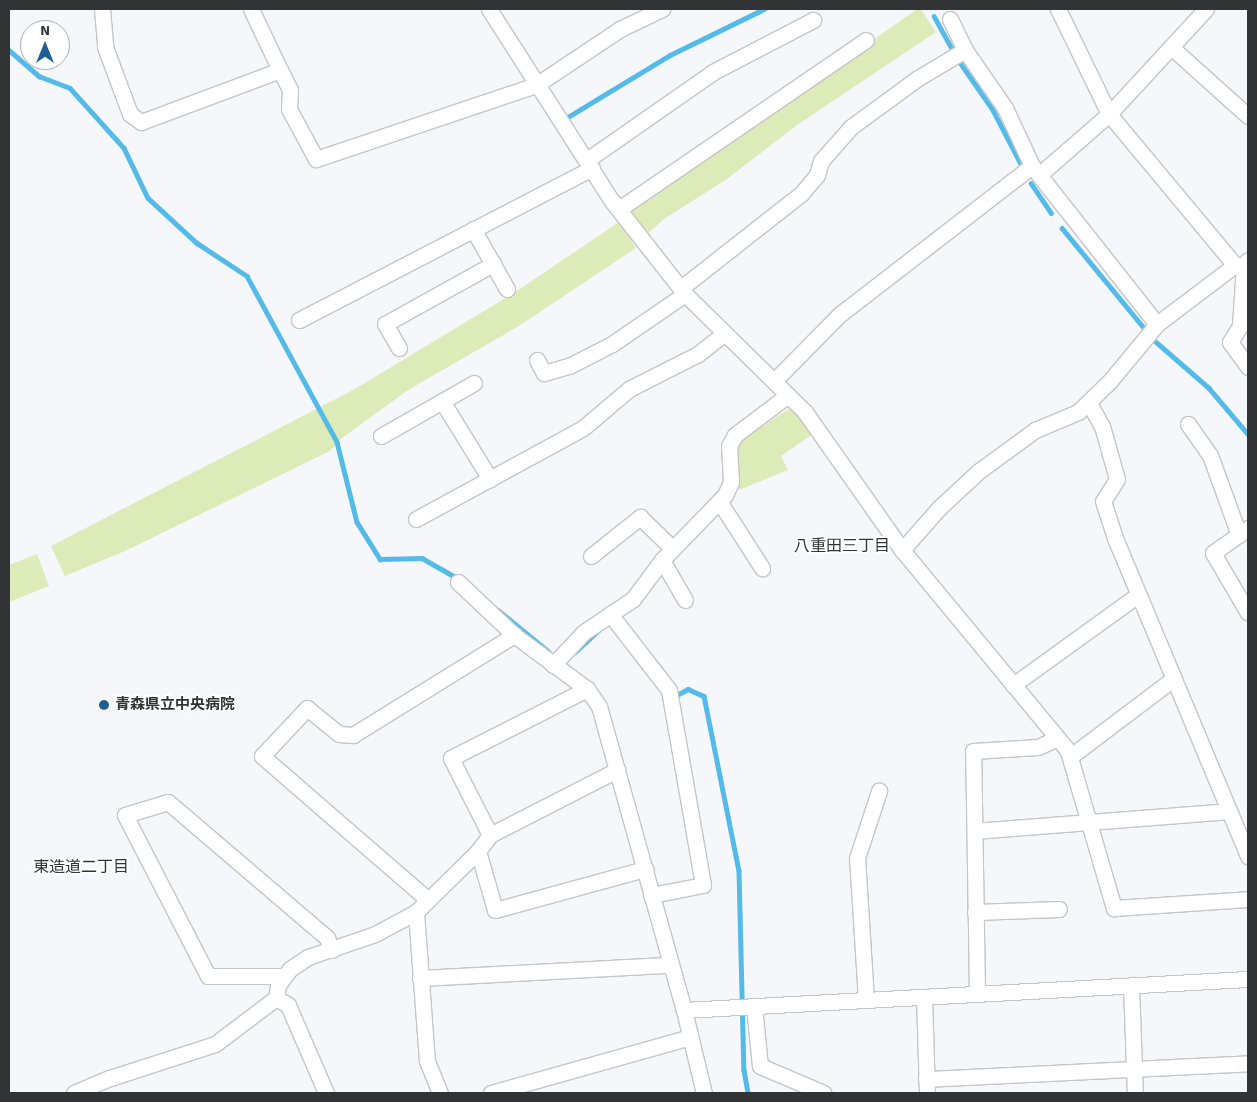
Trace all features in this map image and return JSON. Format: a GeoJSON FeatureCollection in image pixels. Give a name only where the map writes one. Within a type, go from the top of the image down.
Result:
{"type":"FeatureCollection","features":[{"type":"Feature","properties":{"kind":"street"},"geometry":{"type":"LineString","coordinates":[[102,9],[105,47],[130,114],[141,122],[280,70]]}},
{"type":"Feature","properties":{"kind":"street"},"geometry":{"type":"LineString","coordinates":[[251,9],[290,90],[289,109],[316,159],[536,85],[620,29],[662,9]]}},
{"type":"Feature","properties":{"kind":"street"},"geometry":{"type":"LineString","coordinates":[[489,9],[536,85],[619,210],[683,291],[724,334],[775,380],[842,460],[902,550],[1071,756],[1114,908],[1248,899]]}},
{"type":"Feature","properties":{"kind":"street"},"geometry":{"type":"LineString","coordinates":[[1058,9],[1109,114],[1242,263],[1240,326],[1230,342],[1248,367]]}},
{"type":"Feature","properties":{"kind":"street"},"geometry":{"type":"LineString","coordinates":[[775,380],[838,315],[1035,171],[1109,114],[1206,9]]}},
{"type":"Feature","properties":{"kind":"street"},"geometry":{"type":"LineString","coordinates":[[950,19],[965,50],[1005,108],[1035,171],[1157,324]]}},
{"type":"Feature","properties":{"kind":"street"},"geometry":{"type":"LineString","coordinates":[[299,320],[473,229],[590,164],[713,72],[813,20]]}},
{"type":"Feature","properties":{"kind":"street"},"geometry":{"type":"LineString","coordinates":[[619,210],[866,40]]}},
{"type":"Feature","properties":{"kind":"street"},"geometry":{"type":"LineString","coordinates":[[1171,47],[1248,116]]}},
{"type":"Feature","properties":{"kind":"street"},"geometry":{"type":"LineString","coordinates":[[537,360],[544,373],[569,366],[612,344],[683,291],[801,194],[817,176],[821,161],[851,127],[918,78],[965,50]]}},
{"type":"Feature","properties":{"kind":"street"},"geometry":{"type":"LineString","coordinates":[[473,229],[507,289]]}},
{"type":"Feature","properties":{"kind":"street"},"geometry":{"type":"LineString","coordinates":[[902,550],[939,508],[979,471],[1035,430],[1078,412],[1089,403],[1157,324],[1242,263]]}},
{"type":"Feature","properties":{"kind":"street"},"geometry":{"type":"LineString","coordinates":[[399,348],[385,324],[493,264]]}},
{"type":"Feature","properties":{"kind":"street"},"geometry":{"type":"LineString","coordinates":[[416,519],[583,428],[629,389],[698,354],[724,334]]}},
{"type":"Feature","properties":{"kind":"street"},"geometry":{"type":"LineString","coordinates":[[381,436],[474,383]]}},
{"type":"Feature","properties":{"kind":"street"},"geometry":{"type":"LineString","coordinates":[[553,665],[584,632],[633,599],[672,548],[719,501],[731,482],[729,446],[735,436],[788,395]]}},
{"type":"Feature","properties":{"kind":"street"},"geometry":{"type":"LineString","coordinates":[[442,401],[490,479]]}},
{"type":"Feature","properties":{"kind":"street"},"geometry":{"type":"LineString","coordinates":[[1089,403],[1105,434],[1117,479],[1103,501],[1138,595],[1248,856]]}},
{"type":"Feature","properties":{"kind":"street"},"geometry":{"type":"LineString","coordinates":[[1188,424],[1210,455],[1243,531],[1213,553],[1248,614]]}},
{"type":"Feature","properties":{"kind":"street"},"geometry":{"type":"LineString","coordinates":[[719,501],[762,568]]}},
{"type":"Feature","properties":{"kind":"street"},"geometry":{"type":"LineString","coordinates":[[591,556],[640,517],[672,548]]}},
{"type":"Feature","properties":{"kind":"street"},"geometry":{"type":"LineString","coordinates":[[662,560],[685,600]]}},
{"type":"Feature","properties":{"kind":"street"},"geometry":{"type":"LineString","coordinates":[[458,582],[514,635],[587,689],[599,706],[684,1010],[704,1093]]}},
{"type":"Feature","properties":{"kind":"street"},"geometry":{"type":"LineString","coordinates":[[1013,685],[1138,595]]}},
{"type":"Feature","properties":{"kind":"street"},"geometry":{"type":"LineString","coordinates":[[610,614],[669,690],[703,885],[651,894]]}},
{"type":"Feature","properties":{"kind":"street"},"geometry":{"type":"LineString","coordinates":[[427,899],[262,756],[306,708],[339,734],[353,735],[514,635]]}},
{"type":"Feature","properties":{"kind":"street"},"geometry":{"type":"LineString","coordinates":[[1071,756],[1174,678]]}},
{"type":"Feature","properties":{"kind":"street"},"geometry":{"type":"LineString","coordinates":[[490,835],[451,758],[587,689]]}},
{"type":"Feature","properties":{"kind":"street"},"geometry":{"type":"LineString","coordinates":[[977,994],[973,751],[1038,747],[1057,738]]}},
{"type":"Feature","properties":{"kind":"street"},"geometry":{"type":"LineString","coordinates":[[74,1093],[90,1090],[215,1044],[276,998],[278,985],[284,976],[308,957],[374,934],[416,912],[427,899],[478,851],[490,835],[617,770]]}},
{"type":"Feature","properties":{"kind":"street"},"geometry":{"type":"LineString","coordinates":[[866,1000],[857,858],[879,791]]}},
{"type":"Feature","properties":{"kind":"street"},"geometry":{"type":"LineString","coordinates":[[284,976],[208,976],[125,815],[168,802],[327,938],[332,950]]}},
{"type":"Feature","properties":{"kind":"street"},"geometry":{"type":"LineString","coordinates":[[975,831],[1229,811]]}},
{"type":"Feature","properties":{"kind":"street"},"geometry":{"type":"LineString","coordinates":[[478,851],[495,910],[645,869]]}},
{"type":"Feature","properties":{"kind":"street"},"geometry":{"type":"LineString","coordinates":[[975,912],[1059,909]]}},
{"type":"Feature","properties":{"kind":"street"},"geometry":{"type":"LineString","coordinates":[[416,912],[427,1062],[440,1093]]}},
{"type":"Feature","properties":{"kind":"street"},"geometry":{"type":"LineString","coordinates":[[420,978],[671,965]]}},
{"type":"Feature","properties":{"kind":"street"},"geometry":{"type":"LineString","coordinates":[[684,1010],[1248,979]]}},
{"type":"Feature","properties":{"kind":"street"},"geometry":{"type":"LineString","coordinates":[[1131,985],[1135,1093]]}},
{"type":"Feature","properties":{"kind":"street"},"geometry":{"type":"LineString","coordinates":[[924,997],[927,1086],[1248,1063]]}},
{"type":"Feature","properties":{"kind":"street"},"geometry":{"type":"LineString","coordinates":[[276,998],[288,1005],[326,1093]]}},
{"type":"Feature","properties":{"kind":"street"},"geometry":{"type":"LineString","coordinates":[[754,1006],[760,1066],[824,1093]]}},
{"type":"Feature","properties":{"kind":"street"},"geometry":{"type":"LineString","coordinates":[[491,1093],[690,1037]]}},
{"type":"Feature","properties":{"kind":"green space"},"geometry":{"type":"Polygon","coordinates":[[[917,9],[921,9],[936,32],[797,125],[727,179],[664,219],[646,235],[629,212],[917,9]]]}},
{"type":"Feature","properties":{"kind":"green space"},"geometry":{"type":"Polygon","coordinates":[[[619,222],[636,248],[519,326],[408,390],[342,438],[330,451],[125,551],[65,576],[51,546],[355,389],[517,291],[619,222]]]}},
{"type":"Feature","properties":{"kind":"green space"},"geometry":{"type":"Polygon","coordinates":[[[793,406],[813,434],[781,456],[788,470],[739,490],[736,459],[739,442],[793,406]]]}},
{"type":"Feature","properties":{"kind":"green space"},"geometry":{"type":"Polygon","coordinates":[[[37,554],[49,586],[9,602],[9,565],[37,554]]]}},
{"type":"Feature","properties":{"kind":"waterway"},"geometry":{"type":"LineString","coordinates":[[568,117],[670,55],[764,9]]}},
{"type":"Feature","properties":{"kind":"waterway"},"geometry":{"type":"LineString","coordinates":[[934,16],[951,47]]}},
{"type":"Feature","properties":{"kind":"waterway"},"geometry":{"type":"LineString","coordinates":[[9,50],[39,76],[70,88],[124,148],[148,198],[197,243],[247,276],[337,442],[357,522],[380,559],[422,558],[459,579]]}},
{"type":"Feature","properties":{"kind":"waterway"},"geometry":{"type":"LineString","coordinates":[[959,61],[993,110],[1021,164]]}},
{"type":"Feature","properties":{"kind":"waterway"},"geometry":{"type":"LineString","coordinates":[[1031,183],[1051,213]]}},
{"type":"Feature","properties":{"kind":"waterway"},"geometry":{"type":"LineString","coordinates":[[1062,228],[1144,328]]}},
{"type":"Feature","properties":{"kind":"waterway"},"geometry":{"type":"LineString","coordinates":[[1155,341],[1209,388],[1248,434]]}},
{"type":"Feature","properties":{"kind":"waterway"},"geometry":{"type":"LineString","coordinates":[[498,610],[548,651]]}},
{"type":"Feature","properties":{"kind":"waterway"},"geometry":{"type":"LineString","coordinates":[[575,652],[599,630]]}},
{"type":"Feature","properties":{"kind":"waterway"},"geometry":{"type":"LineString","coordinates":[[673,697],[688,689],[704,696],[739,871],[744,1070],[748,1093]]}},
{"type":"Feature","properties":{"kind":"place","name":"青森県立中央病院"},"geometry":{"type":"Point","coordinates":[104,705]}},
{"type":"Feature","properties":{"kind":"district","name":"八重田三丁目"},"geometry":{"type":"Point","coordinates":[842,546]}},
{"type":"Feature","properties":{"kind":"district","name":"東造道二丁目"},"geometry":{"type":"Point","coordinates":[81,867]}}]}
